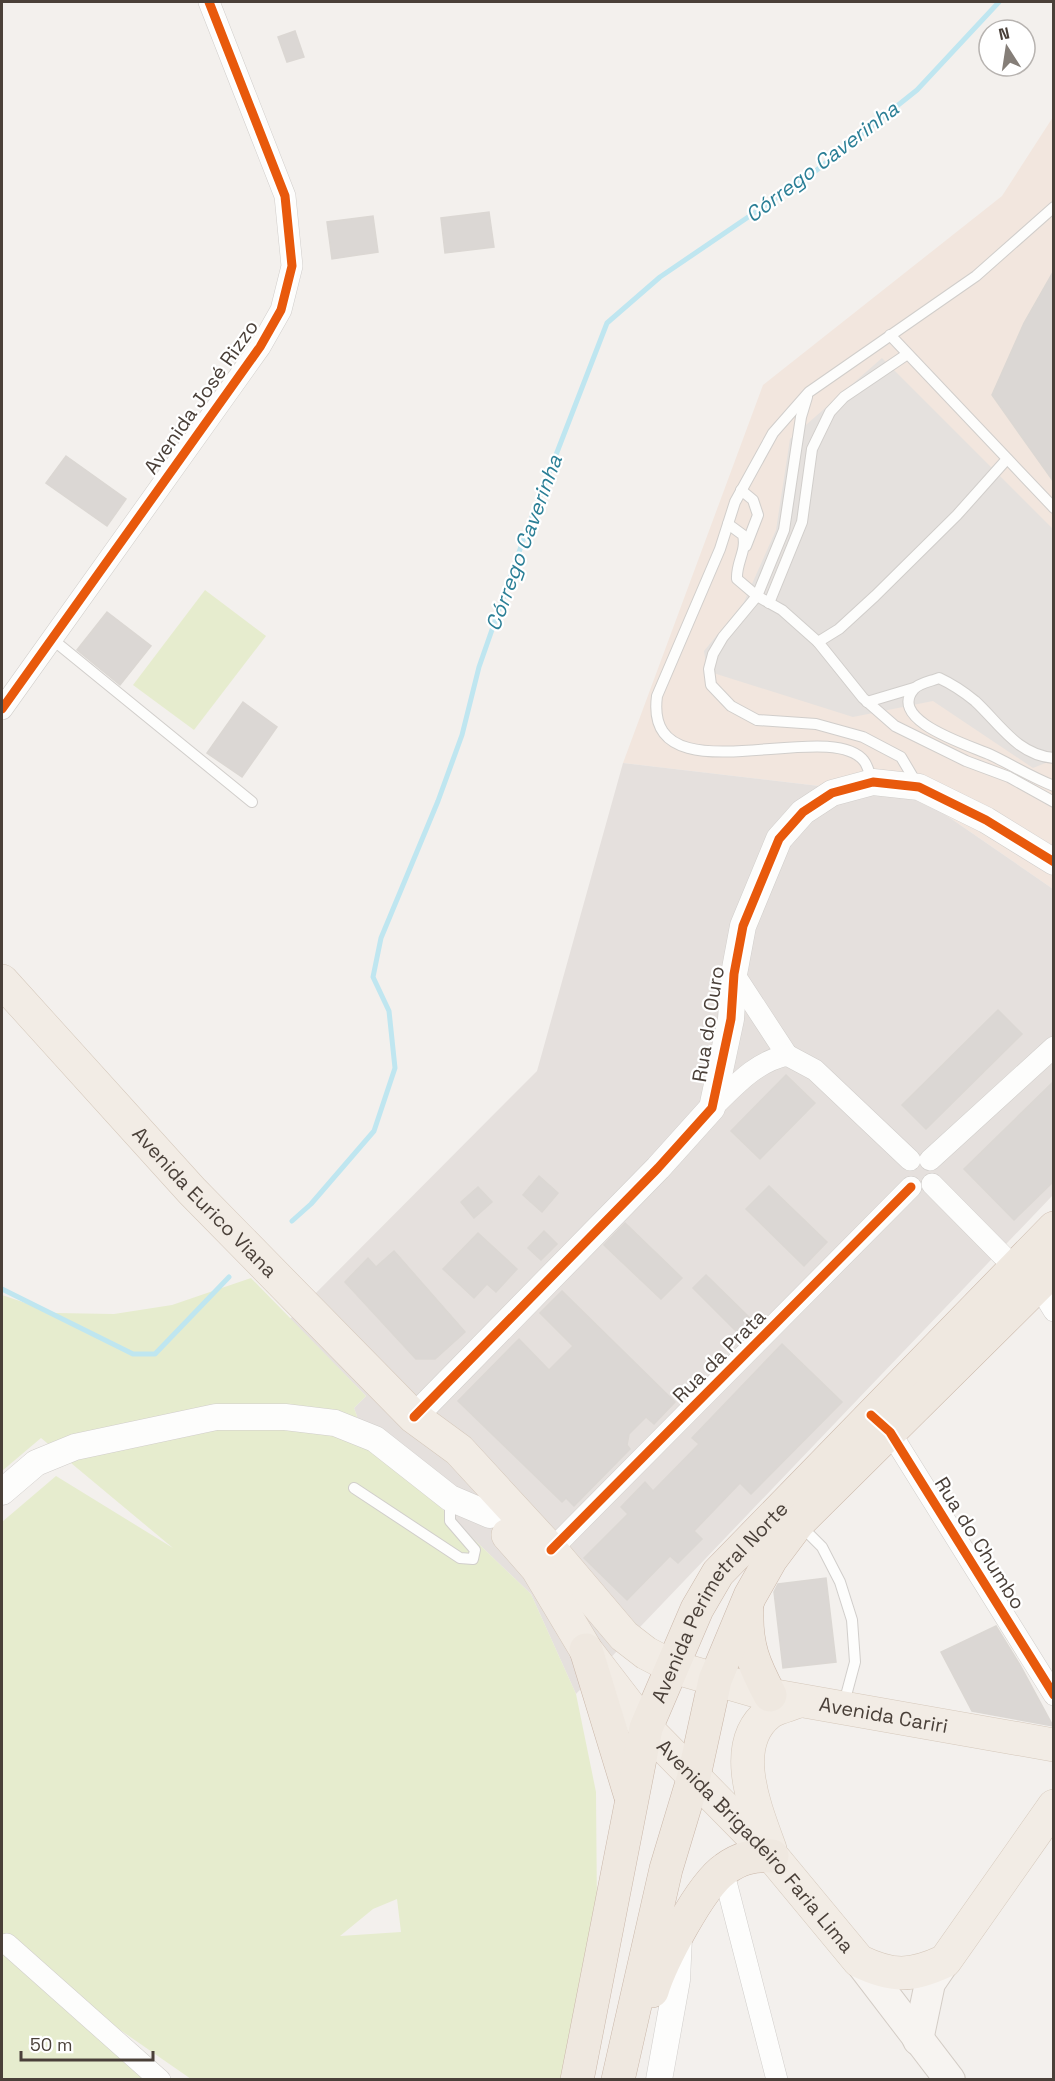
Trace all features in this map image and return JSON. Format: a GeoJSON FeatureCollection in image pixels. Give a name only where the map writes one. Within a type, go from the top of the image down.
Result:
{"type":"FeatureCollection","features":[{"type":"Feature","properties":{"kind":"highway","name":"Avenida Perimetral Norte"},"geometry":{"type":"LineString","coordinates":[[577,2079],[646,1728],[697,1609],[718,1573],[1040,1283],[1053,1228]]}},
{"type":"Feature","properties":{"kind":"highway","name":"Avenida Perimetral Norte"},"geometry":{"type":"LineString","coordinates":[[618,2079],[666,1869],[694,1776],[715,1680],[747,1603],[771,1559],[798,1523],[881,1424]]}},
{"type":"Feature","properties":{"kind":"highway"},"geometry":{"type":"LineString","coordinates":[[747,1603],[746,1637],[754,1664],[784,1698]]}},
{"type":"Feature","properties":{"kind":"highway"},"geometry":{"type":"LineString","coordinates":[[586,1650],[632,1801]]}},
{"type":"Feature","properties":{"kind":"highway"},"geometry":{"type":"LineString","coordinates":[[626,2079],[657,1976],[695,1907],[723,1870],[751,1855],[772,1856]]}},
{"type":"Feature","properties":{"kind":"main road","name":"Avenida Eurico Viana"},"geometry":{"type":"LineString","coordinates":[[2,981],[192,1191],[414,1417],[459,1450],[552,1550],[624,1636],[646,1653],[673,1667],[715,1680]]}},
{"type":"Feature","properties":{"kind":"main road","name":"Avenida Eurico Viana"},"geometry":{"type":"LineString","coordinates":[[414,1417],[444,1463],[537,1568],[586,1650],[646,1728]]}},
{"type":"Feature","properties":{"kind":"main road","name":"Avenida Cariri"},"geometry":{"type":"LineString","coordinates":[[715,1680],[784,1698],[1053,1745]]}},
{"type":"Feature","properties":{"kind":"main road"},"geometry":{"type":"LineString","coordinates":[[772,1856],[747,1770],[750,1744],[756,1725],[784,1698]]}},
{"type":"Feature","properties":{"kind":"main road","name":"Avenida Brigadeiro Faria Lima"},"geometry":{"type":"LineString","coordinates":[[646,1728],[772,1856],[859,1960],[950,2079]]}},
{"type":"Feature","properties":{"kind":"main road"},"geometry":{"type":"LineString","coordinates":[[918,2040],[930,1983],[1053,1806]]}},
{"type":"Feature","properties":{"kind":"main road"},"geometry":{"type":"LineString","coordinates":[[859,1960],[879,1971],[901,1974],[924,1971],[945,1961]]}},
{"type":"Feature","properties":{"kind":"street","name":"Avenida José Rizzo"},"geometry":{"type":"LineString","coordinates":[[2,709],[260,347],[281,310],[292,266],[285,196],[209,2]]}},
{"type":"Feature","properties":{"kind":"street","name":"Rua do Ouro"},"geometry":{"type":"LineString","coordinates":[[414,1417],[658,1168],[711,1108],[731,1019],[734,974],[743,926],[779,839],[803,812],[832,793],[873,782],[919,787],[986,820],[1053,862]]}},
{"type":"Feature","properties":{"kind":"street"},"geometry":{"type":"LineString","coordinates":[[734,974],[787,1055],[815,1070],[936,1174],[921,1185]]}},
{"type":"Feature","properties":{"kind":"street"},"geometry":{"type":"LineString","coordinates":[[1040,1283],[921,1185],[903,1173],[1053,1047]]}},
{"type":"Feature","properties":{"kind":"street"},"geometry":{"type":"LineString","coordinates":[[711,1108],[750,1071],[769,1059],[787,1055]]}},
{"type":"Feature","properties":{"kind":"street","name":"Rua da Prata"},"geometry":{"type":"LineString","coordinates":[[552,1550],[921,1185]]}},
{"type":"Feature","properties":{"kind":"street"},"geometry":{"type":"LineString","coordinates":[[2,1492],[36,1462],[75,1447],[216,1417],[285,1417],[335,1423],[375,1439],[450,1498],[490,1515]]}},
{"type":"Feature","properties":{"kind":"street","name":"Rua do Chumbo"},"geometry":{"type":"LineString","coordinates":[[881,1424],[1053,1695]]}},
{"type":"Feature","properties":{"kind":"street"},"geometry":{"type":"LineString","coordinates":[[723,1870],[777,2079]]}},
{"type":"Feature","properties":{"kind":"street"},"geometry":{"type":"LineString","coordinates":[[659,2079],[677,1980],[680,1933]]}},
{"type":"Feature","properties":{"kind":"street"},"geometry":{"type":"LineString","coordinates":[[7,1944],[160,2079]]}},
{"type":"Feature","properties":{"kind":"lane"},"geometry":{"type":"LineString","coordinates":[[873,782],[864,760],[850,751],[801,747],[721,751],[677,745],[665,737],[658,727],[654,713],[657,696],[720,549],[741,490],[773,434],[809,392],[976,276],[1053,207]]}},
{"type":"Feature","properties":{"kind":"lane"},"geometry":{"type":"LineString","coordinates":[[890,335],[906,355],[1053,508]]}},
{"type":"Feature","properties":{"kind":"lane"},"geometry":{"type":"LineString","coordinates":[[769,603],[799,531],[812,450],[830,412],[854,389],[906,355]]}},
{"type":"Feature","properties":{"kind":"lane"},"geometry":{"type":"LineString","coordinates":[[809,392],[801,417],[784,530],[758,596],[723,637],[713,654],[709,669],[711,685],[731,706],[757,720],[816,724],[863,737],[901,757],[919,787]]}},
{"type":"Feature","properties":{"kind":"lane"},"geometry":{"type":"LineString","coordinates":[[818,642],[839,629],[875,596],[957,515],[1007,459]]}},
{"type":"Feature","properties":{"kind":"lane"},"geometry":{"type":"LineString","coordinates":[[741,490],[753,500],[758,515],[736,569],[737,579],[758,596],[782,610],[818,642],[867,702],[895,726],[966,761],[1009,777],[1053,802]]}},
{"type":"Feature","properties":{"kind":"lane"},"geometry":{"type":"LineString","coordinates":[[728,524],[743,535],[746,546]]}},
{"type":"Feature","properties":{"kind":"lane"},"geometry":{"type":"LineString","coordinates":[[52,639],[252,802]]}},
{"type":"Feature","properties":{"kind":"lane"},"geometry":{"type":"LineString","coordinates":[[867,702],[939,678],[976,702],[1014,741],[1045,758],[1053,758]]}},
{"type":"Feature","properties":{"kind":"lane"},"geometry":{"type":"LineString","coordinates":[[914,688],[908,704],[915,719],[993,756],[1026,776],[1053,786]]}},
{"type":"Feature","properties":{"kind":"lane"},"geometry":{"type":"LineString","coordinates":[[354,1488],[460,1558],[473,1559],[475,1550],[450,1521],[450,1498]]}},
{"type":"Feature","properties":{"kind":"lane"},"geometry":{"type":"LineString","coordinates":[[798,1523],[822,1546],[840,1582],[852,1620],[855,1662],[843,1709]]}},
{"type":"Feature","properties":{"kind":"shaded area"},"geometry":{"type":"Polygon","coordinates":[[[1053,117],[1053,889],[921,798],[623,763],[763,385],[1002,196],[1053,117]]]}},
{"type":"Feature","properties":{"kind":"shaded area"},"geometry":{"type":"Polygon","coordinates":[[[882,358],[1053,529],[1053,760],[1033,768],[933,701],[853,717],[707,671],[704,651],[744,602],[776,530],[790,439],[882,358]]]}},
{"type":"Feature","properties":{"kind":"shaded area"},"geometry":{"type":"Polygon","coordinates":[[[623,763],[921,798],[1053,889],[1053,1195],[576,1694],[531,1594],[363,1433],[354,1408],[366,1396],[290,1319],[537,1071],[623,763]]]}},
{"type":"Feature","properties":{"kind":"green space"},"geometry":{"type":"Polygon","coordinates":[[[205,590],[266,636],[194,730],[133,685],[205,590]]]}},
{"type":"Feature","properties":{"kind":"green space"},"geometry":{"type":"Polygon","coordinates":[[[251,1278],[366,1396],[354,1408],[363,1433],[531,1594],[576,1694],[596,1792],[597,1913],[564,2079],[191,2079],[2,1948],[2,1522],[56,1476],[173,1548],[41,1438],[2,1471],[2,1295],[55,1313],[114,1314],[172,1305],[251,1278]],[[397,1899],[373,1909],[340,1936],[401,1932],[397,1899]]]}},
{"type":"Feature","properties":{"kind":"green space"},"geometry":{"type":"Polygon","coordinates":[[[2,1951],[156,2079],[2,2079],[2,1951]]]}},
{"type":"Feature","properties":{"kind":"building"},"geometry":{"type":"Polygon","coordinates":[[[295,31],[304,57],[287,62],[278,37],[295,31]]]}},
{"type":"Feature","properties":{"kind":"building"},"geometry":{"type":"Polygon","coordinates":[[[489,212],[494,247],[445,253],[441,218],[489,212]]]}},
{"type":"Feature","properties":{"kind":"building"},"geometry":{"type":"Polygon","coordinates":[[[373,216],[378,252],[332,259],[327,222],[373,216]]]}},
{"type":"Feature","properties":{"kind":"building"},"geometry":{"type":"Polygon","coordinates":[[[1053,272],[1053,481],[992,395],[1024,323],[1053,272]]]}},
{"type":"Feature","properties":{"kind":"building"},"geometry":{"type":"Polygon","coordinates":[[[66,456],[126,499],[107,526],[46,483],[66,456]]]}},
{"type":"Feature","properties":{"kind":"building"},"geometry":{"type":"Polygon","coordinates":[[[107,612],[151,646],[120,685],[77,650],[107,612]]]}},
{"type":"Feature","properties":{"kind":"building"},"geometry":{"type":"Polygon","coordinates":[[[243,702],[277,727],[242,777],[207,753],[243,702]]]}},
{"type":"Feature","properties":{"kind":"building"},"geometry":{"type":"Polygon","coordinates":[[[998,1010],[1022,1034],[926,1129],[902,1105],[998,1010]]]}},
{"type":"Feature","properties":{"kind":"building"},"geometry":{"type":"Polygon","coordinates":[[[786,1075],[815,1103],[760,1159],[731,1131],[786,1075]]]}},
{"type":"Feature","properties":{"kind":"building"},"geometry":{"type":"Polygon","coordinates":[[[1053,1082],[1053,1182],[1014,1220],[964,1169],[1053,1082]]]}},
{"type":"Feature","properties":{"kind":"building"},"geometry":{"type":"Polygon","coordinates":[[[539,1176],[558,1193],[542,1212],[523,1195],[539,1176]]]}},
{"type":"Feature","properties":{"kind":"building"},"geometry":{"type":"Polygon","coordinates":[[[769,1186],[827,1242],[804,1266],[746,1209],[769,1186]]]}},
{"type":"Feature","properties":{"kind":"building"},"geometry":{"type":"Polygon","coordinates":[[[478,1187],[492,1202],[474,1218],[461,1202],[478,1187]]]}},
{"type":"Feature","properties":{"kind":"building"},"geometry":{"type":"Polygon","coordinates":[[[625,1223],[682,1278],[661,1299],[604,1245],[625,1223]]]}},
{"type":"Feature","properties":{"kind":"building"},"geometry":{"type":"Polygon","coordinates":[[[544,1231],[557,1244],[541,1260],[528,1248],[544,1231]]]}},
{"type":"Feature","properties":{"kind":"building"},"geometry":{"type":"Polygon","coordinates":[[[478,1233],[517,1269],[496,1292],[487,1284],[474,1298],[443,1269],[478,1233]]]}},
{"type":"Feature","properties":{"kind":"building"},"geometry":{"type":"Polygon","coordinates":[[[394,1251],[465,1332],[435,1359],[416,1359],[345,1282],[368,1258],[376,1267],[394,1251]]]}},
{"type":"Feature","properties":{"kind":"building"},"geometry":{"type":"Polygon","coordinates":[[[706,1275],[755,1323],[741,1336],[693,1288],[706,1275]]]}},
{"type":"Feature","properties":{"kind":"building"},"geometry":{"type":"Polygon","coordinates":[[[562,1291],[675,1402],[654,1424],[646,1417],[629,1434],[627,1445],[630,1449],[574,1506],[566,1498],[562,1502],[458,1401],[519,1339],[549,1370],[573,1346],[540,1313],[562,1291]]]}},
{"type":"Feature","properties":{"kind":"building"},"geometry":{"type":"Polygon","coordinates":[[[782,1344],[842,1402],[751,1494],[740,1483],[694,1531],[702,1539],[678,1563],[670,1556],[627,1600],[584,1558],[628,1514],[621,1507],[645,1482],[653,1491],[699,1444],[692,1438],[782,1344]]]}},
{"type":"Feature","properties":{"kind":"building"},"geometry":{"type":"Polygon","coordinates":[[[826,1578],[836,1662],[783,1668],[774,1592],[778,1584],[826,1578]]]}},
{"type":"Feature","properties":{"kind":"building"},"geometry":{"type":"Polygon","coordinates":[[[996,1626],[1053,1726],[972,1711],[941,1652],[996,1626]]]}},
{"type":"Feature","properties":{"kind":"waterway","name":"Córrego Caverinha"},"geometry":{"type":"LineString","coordinates":[[292,1221],[311,1204],[374,1131],[395,1068],[389,1011],[373,977],[381,938],[438,801],[462,735],[479,667],[525,535],[607,323],[660,277],[813,173],[917,90],[999,2]]}},
{"type":"Feature","properties":{"kind":"waterway","name":"Córrego Caverinha"},"geometry":{"type":"LineString","coordinates":[[2,1289],[133,1354],[155,1354],[229,1277]]}},
{"type":"Feature","properties":{"kind":"cycle path"},"geometry":{"type":"LineString","coordinates":[[2,709],[260,347],[281,310],[292,266],[285,196],[209,2]]}},
{"type":"Feature","properties":{"kind":"cycle path"},"geometry":{"type":"LineString","coordinates":[[414,1417],[658,1168],[712,1108],[731,1019],[734,974],[743,926],[779,839],[803,812],[832,793],[873,782],[919,787],[986,820],[1054,862]]}},
{"type":"Feature","properties":{"kind":"cycle path"},"geometry":{"type":"LineString","coordinates":[[551,1550],[911,1187]]}},
{"type":"Feature","properties":{"kind":"cycle path"},"geometry":{"type":"LineString","coordinates":[[871,1415],[890,1432],[1054,1695]]}}]}
